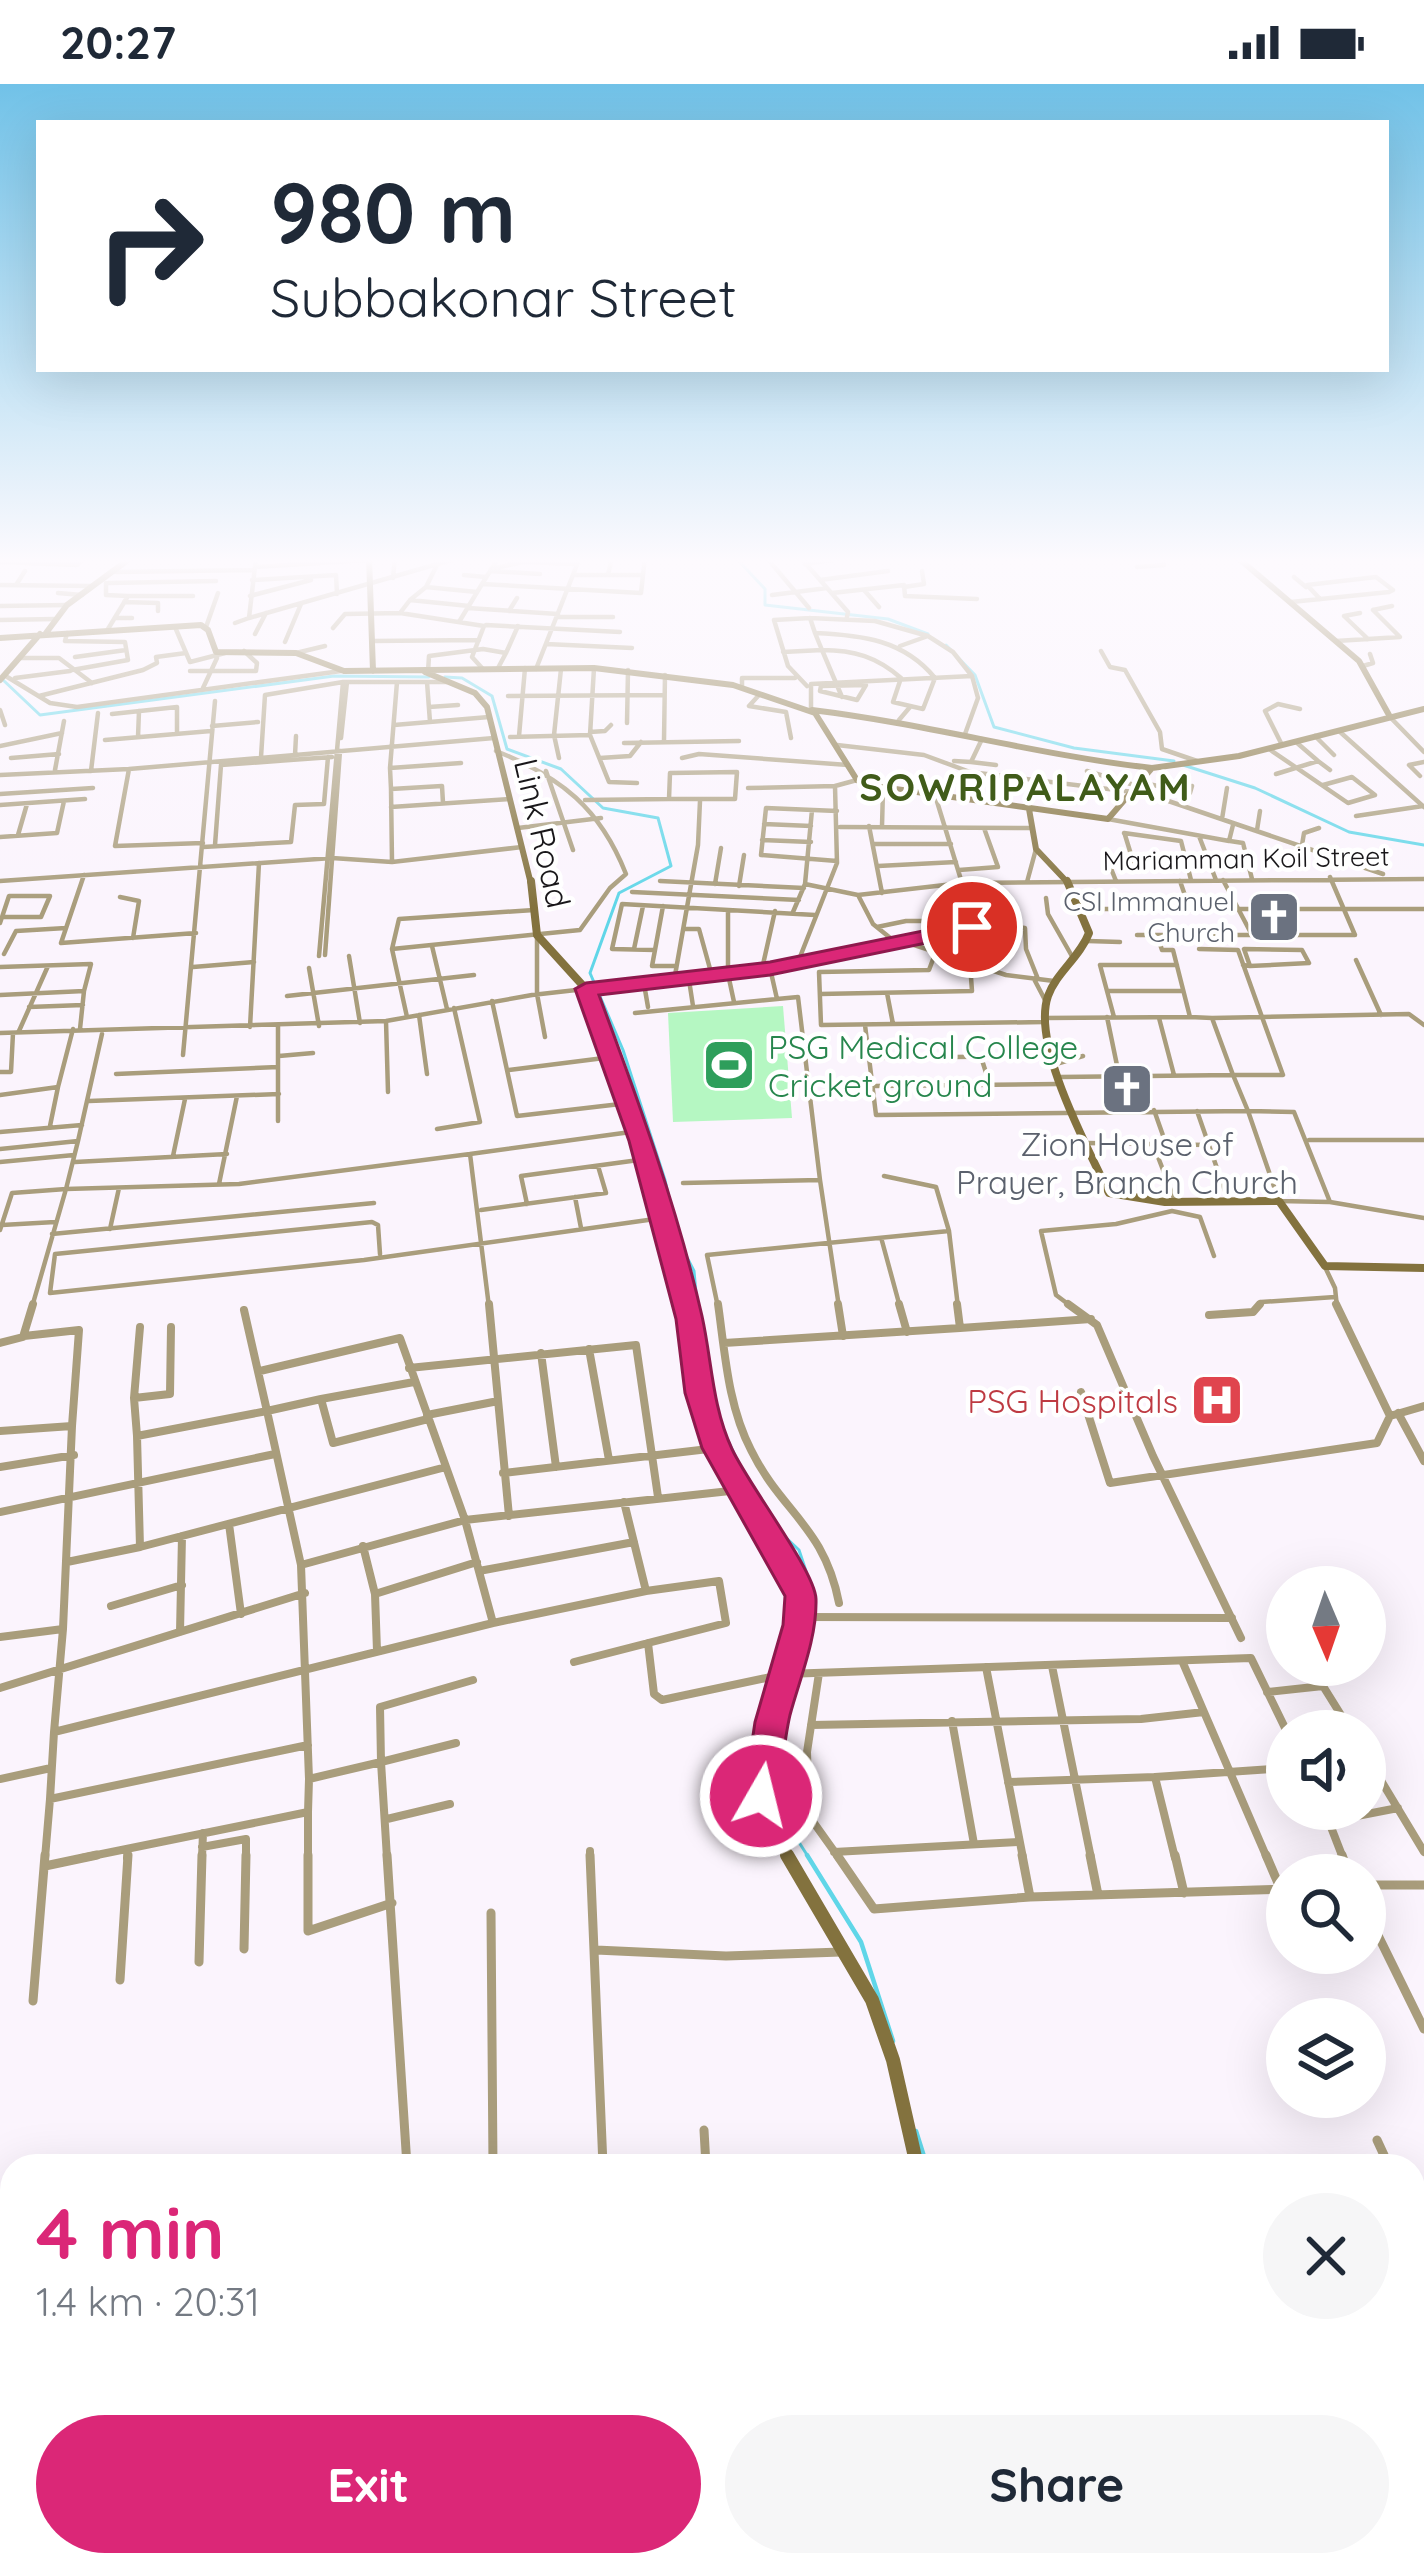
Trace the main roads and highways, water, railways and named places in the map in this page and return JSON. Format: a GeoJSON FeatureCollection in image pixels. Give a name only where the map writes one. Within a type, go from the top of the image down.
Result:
{"type":"FeatureCollection","features":[{"type":"Feature","properties":{"kind":"waterway"},"geometry":{"type":"LineString","coordinates":[[973,673],[994,727],[1074,748],[1174,761]]}},
{"type":"Feature","properties":{"kind":"waterway"},"geometry":{"type":"LineString","coordinates":[[2,679],[40,715],[334,676],[429,677]]}},
{"type":"Feature","properties":{"kind":"waterway"},"geometry":{"type":"LineString","coordinates":[[445,677],[462,678],[492,696],[507,749],[561,769],[603,808],[658,818],[671,866],[619,893],[590,973],[623,1050],[665,1180],[679,1242],[694,1271],[705,1392],[764,1517],[799,1550],[806,1571],[807,1627],[796,1654]]}},
{"type":"Feature","properties":{"kind":"waterway"},"geometry":{"type":"LineString","coordinates":[[1183,765],[1255,788],[1349,832],[1424,845]]}},
{"type":"Feature","properties":{"kind":"waterway"},"geometry":{"type":"LineString","coordinates":[[791,1675],[774,1756],[772,1800],[809,1858]]}},
{"type":"Feature","properties":{"kind":"waterway"},"geometry":{"type":"LineString","coordinates":[[807,1855],[861,1942],[893,2041]]}},
{"type":"Feature","properties":{"kind":"waterway"},"geometry":{"type":"LineString","coordinates":[[916,2131],[923,2154]]}},
{"type":"Feature","properties":{"kind":"place","name":"CSI Immanuel Church"},"geometry":{"type":"Point","coordinates":[1274,917]}},
{"type":"Feature","properties":{"kind":"place","name":"PSG Medical College Cricket ground"},"geometry":{"type":"Point","coordinates":[729,1065]}},
{"type":"Feature","properties":{"kind":"place","name":"Zion House of Prayer, Branch Church"},"geometry":{"type":"Point","coordinates":[1127,1089]}},
{"type":"Feature","properties":{"kind":"place","name":"PSG Hospitals"},"geometry":{"type":"Point","coordinates":[1217,1400]}},
{"type":"Feature","properties":{"kind":"district","name":"SOWRIPALAYAM"},"geometry":{"type":"Point","coordinates":[1026,786]}}]}
